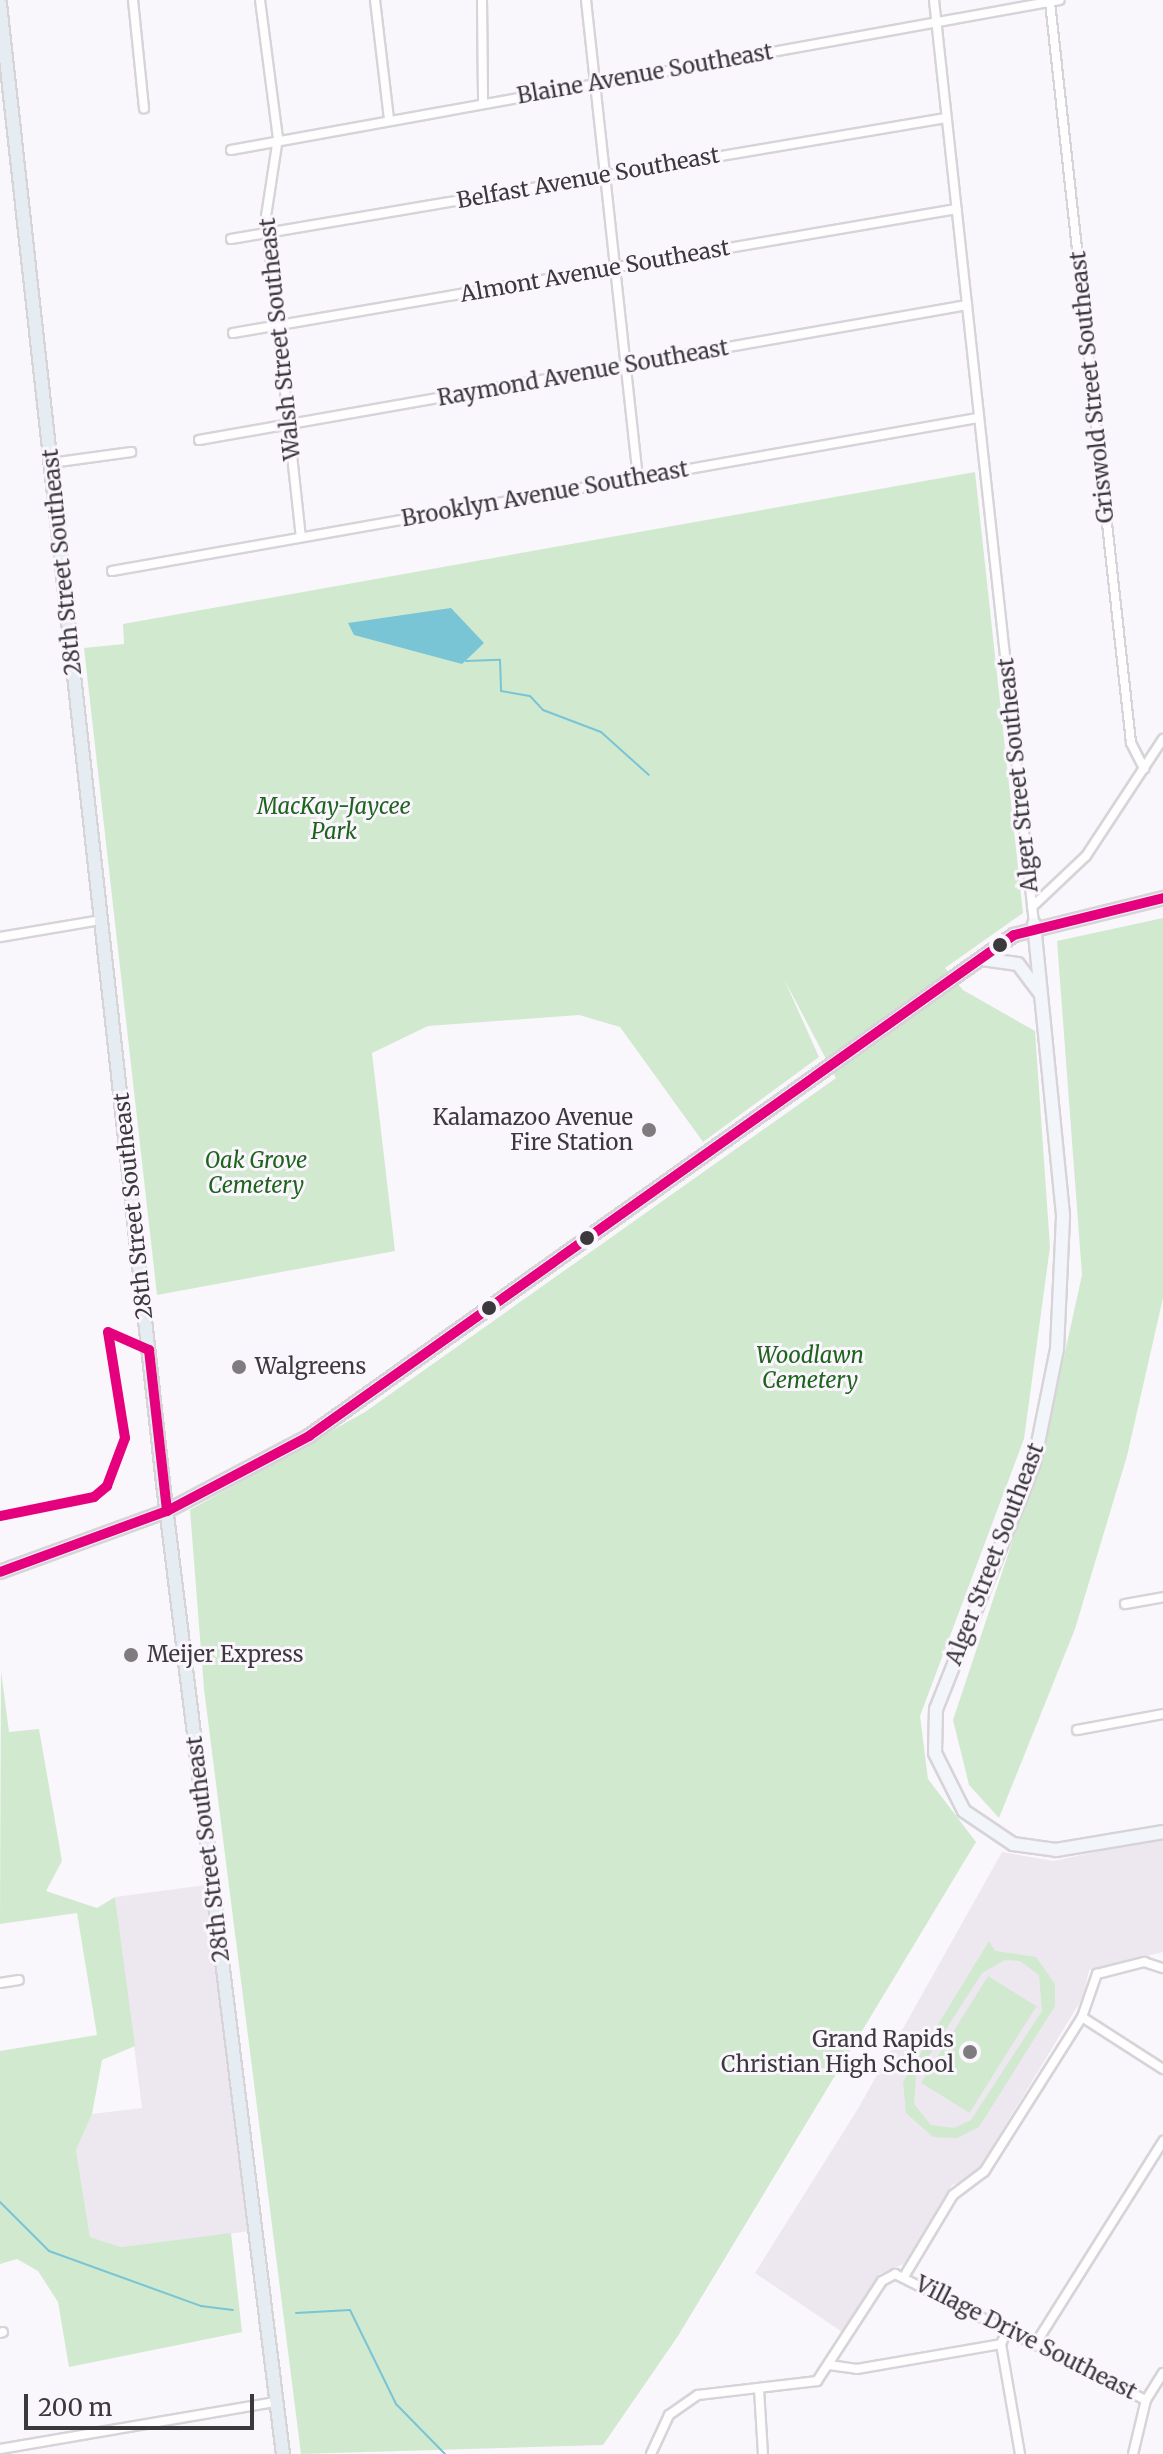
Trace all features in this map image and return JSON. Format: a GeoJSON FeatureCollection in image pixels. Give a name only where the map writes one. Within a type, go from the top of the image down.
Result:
{"type":"FeatureCollection","features":[{"type":"Feature","properties":{"kind":"main road","name":"28th Street Southeast"},"geometry":{"type":"LineString","coordinates":[[0,4],[167,1511],[283,2454]]}},
{"type":"Feature","properties":{"kind":"main road"},"geometry":{"type":"LineString","coordinates":[[0,1572],[167,1511],[352,1408],[978,959],[1034,924],[1163,898]]}},
{"type":"Feature","properties":{"kind":"main road","name":"Alger Street Southeast"},"geometry":{"type":"LineString","coordinates":[[1034,924],[1061,1181],[1061,1312],[1034,1463],[934,1718],[939,1767],[964,1811],[978,1823],[1024,1847],[1073,1849],[1163,1832]]}},
{"type":"Feature","properties":{"kind":"main road"},"geometry":{"type":"LineString","coordinates":[[978,959],[1018,964],[1042,996]]}},
{"type":"Feature","properties":{"kind":"street"},"geometry":{"type":"LineString","coordinates":[[133,0],[144,108]]}},
{"type":"Feature","properties":{"kind":"street","name":"Walsh Street Southeast"},"geometry":{"type":"LineString","coordinates":[[260,0],[278,138],[268,234],[301,537]]}},
{"type":"Feature","properties":{"kind":"street"},"geometry":{"type":"LineString","coordinates":[[375,0],[389,119]]}},
{"type":"Feature","properties":{"kind":"street"},"geometry":{"type":"LineString","coordinates":[[482,0],[483,102]]}},
{"type":"Feature","properties":{"kind":"street"},"geometry":{"type":"LineString","coordinates":[[586,0],[638,478]]}},
{"type":"Feature","properties":{"kind":"street","name":"Alger Street Southeast"},"geometry":{"type":"LineString","coordinates":[[934,0],[1034,924]]}},
{"type":"Feature","properties":{"kind":"street","name":"Blaine Avenue Southeast"},"geometry":{"type":"LineString","coordinates":[[231,150],[278,138],[1055,1]]}},
{"type":"Feature","properties":{"kind":"street","name":"Griswold Street Southeast"},"geometry":{"type":"LineString","coordinates":[[1055,1],[1131,743],[1144,769]]}},
{"type":"Feature","properties":{"kind":"street","name":"Belfast Avenue Southeast"},"geometry":{"type":"LineString","coordinates":[[231,239],[946,118]]}},
{"type":"Feature","properties":{"kind":"street","name":"Almont Avenue Southeast"},"geometry":{"type":"LineString","coordinates":[[233,333],[956,209]]}},
{"type":"Feature","properties":{"kind":"street","name":"Raymond Avenue Southeast"},"geometry":{"type":"LineString","coordinates":[[199,440],[967,305]]}},
{"type":"Feature","properties":{"kind":"street","name":"Brooklyn Avenue Southeast"},"geometry":{"type":"LineString","coordinates":[[112,571],[978,418]]}},
{"type":"Feature","properties":{"kind":"street"},"geometry":{"type":"LineString","coordinates":[[51,463],[131,452]]}},
{"type":"Feature","properties":{"kind":"street"},"geometry":{"type":"LineString","coordinates":[[1032,907],[1086,856],[1163,739]]}},
{"type":"Feature","properties":{"kind":"street"},"geometry":{"type":"LineString","coordinates":[[0,937],[101,920]]}},
{"type":"Feature","properties":{"kind":"street"},"geometry":{"type":"LineString","coordinates":[[1125,1604],[1163,1597]]}},
{"type":"Feature","properties":{"kind":"street"},"geometry":{"type":"LineString","coordinates":[[1077,1730],[1163,1714]]}},
{"type":"Feature","properties":{"kind":"street","name":"Village Drive Southeast"},"geometry":{"type":"LineString","coordinates":[[905,2275],[953,2195],[984,2172],[1082,2017],[1097,1974],[1144,1962],[1163,1968]]}},
{"type":"Feature","properties":{"kind":"street"},"geometry":{"type":"LineString","coordinates":[[0,1983],[19,1980]]}},
{"type":"Feature","properties":{"kind":"street"},"geometry":{"type":"LineString","coordinates":[[1082,2017],[1163,2069]]}},
{"type":"Feature","properties":{"kind":"street"},"geometry":{"type":"LineString","coordinates":[[1036,2343],[1163,2141]]}},
{"type":"Feature","properties":{"kind":"street","name":"Village Drive Southeast"},"geometry":{"type":"LineString","coordinates":[[829,2365],[882,2281],[905,2275],[1146,2400]]}},
{"type":"Feature","properties":{"kind":"street"},"geometry":{"type":"LineString","coordinates":[[1008,2329],[1001,2344],[1020,2454]]}},
{"type":"Feature","properties":{"kind":"street"},"geometry":{"type":"LineString","coordinates":[[651,2454],[663,2423],[686,2402],[715,2390],[801,2387],[829,2365],[857,2369],[1001,2344]]}},
{"type":"Feature","properties":{"kind":"street"},"geometry":{"type":"LineString","coordinates":[[1133,2454],[1146,2400],[1163,2373]]}},
{"type":"Feature","properties":{"kind":"street"},"geometry":{"type":"LineString","coordinates":[[759,2389],[763,2454]]}},
{"type":"Feature","properties":{"kind":"street"},"geometry":{"type":"LineString","coordinates":[[0,2449],[276,2402]]}},
{"type":"Feature","properties":{"kind":"shaded area","name":"Grand Rapids Christian High School"},"geometry":{"type":"Polygon","coordinates":[[[1163,1838],[1163,1952],[1089,1970],[1083,1997],[974,2177],[952,2185],[904,2264],[879,2274],[842,2332],[755,2273],[859,2107],[1002,1852],[1053,1861],[1163,1838]]]}},
{"type":"Feature","properties":{"kind":"shaded area"},"geometry":{"type":"Polygon","coordinates":[[[206,1885],[251,2231],[121,2247],[90,2237],[76,2150],[92,2114],[142,2108],[115,1897],[206,1885]]]}},
{"type":"Feature","properties":{"kind":"green space"},"geometry":{"type":"Polygon","coordinates":[[[975,472],[1023,913],[945,968],[963,990],[1035,1031],[1050,1247],[1024,1439],[920,1716],[928,1779],[976,1842],[678,2336],[603,2445],[301,2454],[204,1689],[190,1510],[365,1412],[836,1078],[784,979],[819,1057],[703,1142],[620,1027],[579,1015],[428,1026],[372,1053],[395,1251],[157,1295],[84,648],[124,644],[123,624],[975,472]]]}},
{"type":"Feature","properties":{"kind":"green space"},"geometry":{"type":"Polygon","coordinates":[[[1163,918],[1163,1298],[1127,1456],[1075,1629],[999,1818],[969,1785],[953,1720],[1045,1443],[1082,1275],[1057,941],[1163,918]]]}},
{"type":"Feature","properties":{"kind":"green space"},"geometry":{"type":"Polygon","coordinates":[[[1,1671],[9,1732],[39,1729],[62,1861],[46,1891],[97,1908],[115,1897],[135,2046],[102,2060],[92,2114],[76,2150],[90,2237],[121,2247],[231,2233],[242,2332],[69,2367],[58,2302],[38,2271],[17,2259],[0,2264],[0,2051],[97,2035],[77,1913],[0,1924],[1,1671]]]}},
{"type":"Feature","properties":{"kind":"green space"},"geometry":{"type":"Polygon","coordinates":[[[989,1941],[995,1951],[1036,1957],[1055,1984],[1055,2006],[979,2127],[957,2138],[933,2137],[906,2113],[903,2082],[989,1941]],[[1005,1960],[982,1973],[916,2076],[914,2104],[931,2125],[954,2128],[971,2120],[1042,2011],[1039,1975],[1020,1961],[1005,1960]]]}},
{"type":"Feature","properties":{"kind":"green space"},"geometry":{"type":"Polygon","coordinates":[[[988,1976],[1036,2006],[970,2113],[921,2083],[988,1976]]]}},
{"type":"Feature","properties":{"kind":"water"},"geometry":{"type":"Polygon","coordinates":[[[451,608],[484,643],[462,664],[354,635],[348,623],[451,608]]]}},
{"type":"Feature","properties":{"kind":"waterway"},"geometry":{"type":"LineString","coordinates":[[466,661],[500,660],[501,691],[530,696],[543,710],[601,732],[649,775]]}},
{"type":"Feature","properties":{"kind":"waterway"},"geometry":{"type":"LineString","coordinates":[[0,2202],[49,2251],[201,2306],[233,2310]]}},
{"type":"Feature","properties":{"kind":"waterway"},"geometry":{"type":"LineString","coordinates":[[296,2313],[350,2310],[396,2404],[445,2454]]}},
{"type":"Feature","properties":{"kind":"transit line"},"geometry":{"type":"LineString","coordinates":[[0,1572],[167,1511],[309,1436],[1014,935],[1163,898]]}},
{"type":"Feature","properties":{"kind":"transit line"},"geometry":{"type":"LineString","coordinates":[[0,1516],[94,1497],[107,1486],[125,1438],[108,1332],[149,1350],[167,1511]]}},
{"type":"Feature","properties":{"kind":"place","name":"Kalamazoo Avenue Fire Station"},"geometry":{"type":"Point","coordinates":[649,1130]}},
{"type":"Feature","properties":{"kind":"place","name":"Walgreens"},"geometry":{"type":"Point","coordinates":[239,1367]}},
{"type":"Feature","properties":{"kind":"place","name":"Meijer Express"},"geometry":{"type":"Point","coordinates":[131,1655]}},
{"type":"Feature","properties":{"kind":"place","name":"Grand Rapids Christian High School"},"geometry":{"type":"Point","coordinates":[970,2052]}},
{"type":"Feature","properties":{"kind":"park label","name":"MacKay-Jaycee Park"},"geometry":{"type":"Point","coordinates":[334,818]}},
{"type":"Feature","properties":{"kind":"park label","name":"Oak Grove Cemetery"},"geometry":{"type":"Point","coordinates":[256,1172]}},
{"type":"Feature","properties":{"kind":"park label","name":"Woodlawn Cemetery"},"geometry":{"type":"Point","coordinates":[810,1368]}}]}
